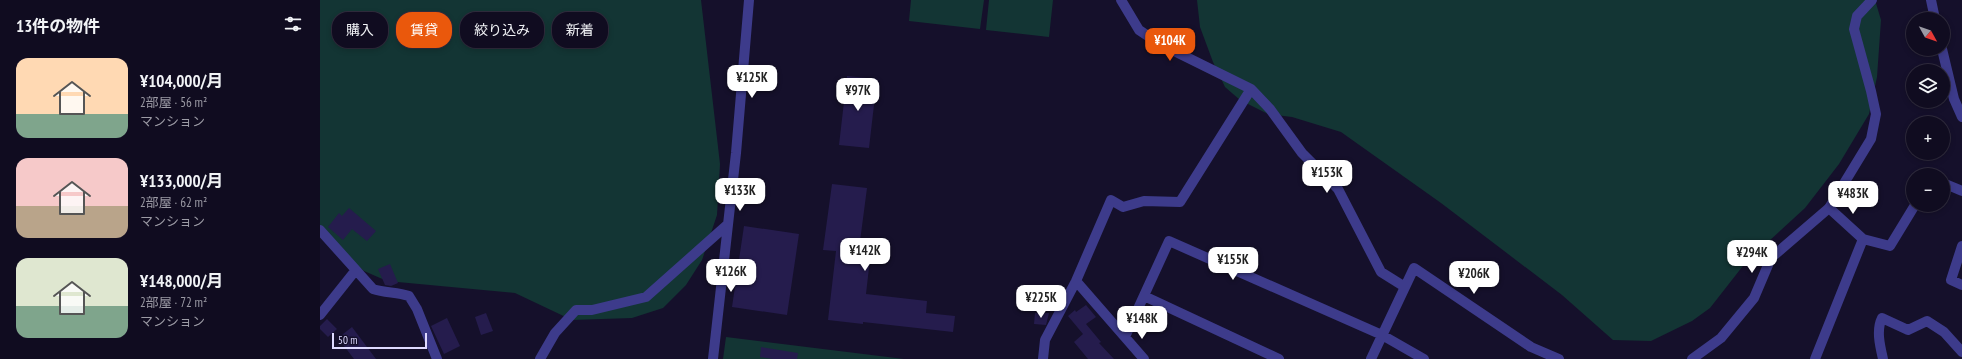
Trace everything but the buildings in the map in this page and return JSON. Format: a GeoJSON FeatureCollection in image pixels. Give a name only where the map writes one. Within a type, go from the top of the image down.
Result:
{"type":"FeatureCollection","features":[{"type":"Feature","properties":{"kind":"street"},"geometry":{"type":"LineString","coordinates":[[713,359],[736,153],[749,0]]}},
{"type":"Feature","properties":{"kind":"street"},"geometry":{"type":"LineString","coordinates":[[1121,0],[1139,30],[1160,44],[1250,89],[1270,109],[1302,153],[1338,189],[1381,272],[1405,287]]}},
{"type":"Feature","properties":{"kind":"street"},"geometry":{"type":"LineString","coordinates":[[1692,359],[1721,338],[1754,298],[1771,258],[1828,208],[1871,139],[1876,114],[1854,29],[1857,16],[1872,0]]}},
{"type":"Feature","properties":{"kind":"street"},"geometry":{"type":"LineString","coordinates":[[1931,0],[1934,12]]}},
{"type":"Feature","properties":{"kind":"street"},"geometry":{"type":"LineString","coordinates":[[1944,56],[1954,99],[1962,117]]}},
{"type":"Feature","properties":{"kind":"street"},"geometry":{"type":"LineString","coordinates":[[1043,359],[1045,340],[1076,281],[1111,200],[1123,207],[1144,201],[1180,202],[1250,89]]}},
{"type":"Feature","properties":{"kind":"street"},"geometry":{"type":"LineString","coordinates":[[1950,186],[1962,191]]}},
{"type":"Feature","properties":{"kind":"street"},"geometry":{"type":"LineString","coordinates":[[1828,208],[1863,239],[1890,246],[1911,212]]}},
{"type":"Feature","properties":{"kind":"street"},"geometry":{"type":"LineString","coordinates":[[540,359],[555,334],[576,310],[592,310],[646,298],[727,225]]}},
{"type":"Feature","properties":{"kind":"street"},"geometry":{"type":"LineString","coordinates":[[320,230],[355,271],[373,289],[409,296],[417,309],[437,359]]}},
{"type":"Feature","properties":{"kind":"street"},"geometry":{"type":"LineString","coordinates":[[1815,359],[1863,239]]}},
{"type":"Feature","properties":{"kind":"street"},"geometry":{"type":"LineString","coordinates":[[1125,337],[1169,241],[1382,335],[1424,359]]}},
{"type":"Feature","properties":{"kind":"street"},"geometry":{"type":"LineString","coordinates":[[1962,246],[1951,280],[1962,285]]}},
{"type":"Feature","properties":{"kind":"street"},"geometry":{"type":"LineString","coordinates":[[1371,359],[1414,268],[1531,347],[1559,359]]}},
{"type":"Feature","properties":{"kind":"street"},"geometry":{"type":"LineString","coordinates":[[320,315],[355,271]]}},
{"type":"Feature","properties":{"kind":"street"},"geometry":{"type":"LineString","coordinates":[[1076,281],[1144,359]]}},
{"type":"Feature","properties":{"kind":"street"},"geometry":{"type":"LineString","coordinates":[[1144,296],[1279,359]]}},
{"type":"Feature","properties":{"kind":"street"},"geometry":{"type":"LineString","coordinates":[[1882,359],[1878,324],[1882,318],[1908,330],[1927,321],[1944,332],[1962,352]]}},
{"type":"Feature","properties":{"kind":"green space"},"geometry":{"type":"Polygon","coordinates":[[[320,0],[701,0],[720,164],[717,215],[702,260],[686,285],[663,308],[632,318],[572,320],[515,293],[387,281],[364,271],[320,234],[320,0]]]}},
{"type":"Feature","properties":{"kind":"green space"},"geometry":{"type":"Polygon","coordinates":[[[911,0],[984,0],[980,29],[909,21],[911,0]]]}},
{"type":"Feature","properties":{"kind":"green space"},"geometry":{"type":"Polygon","coordinates":[[[989,0],[1053,0],[1049,37],[986,30],[989,0]]]}},
{"type":"Feature","properties":{"kind":"green space"},"geometry":{"type":"Polygon","coordinates":[[[1197,0],[1875,0],[1881,20],[1877,77],[1869,114],[1839,164],[1805,208],[1746,262],[1710,308],[1692,321],[1651,341],[1613,340],[1562,295],[1441,203],[1341,132],[1292,117],[1268,114],[1240,100],[1225,87],[1213,62],[1200,27],[1197,0]]]}},
{"type":"Feature","properties":{"kind":"green space"},"geometry":{"type":"Polygon","coordinates":[[[726,337],[904,359],[723,359],[726,337]]]}}]}
